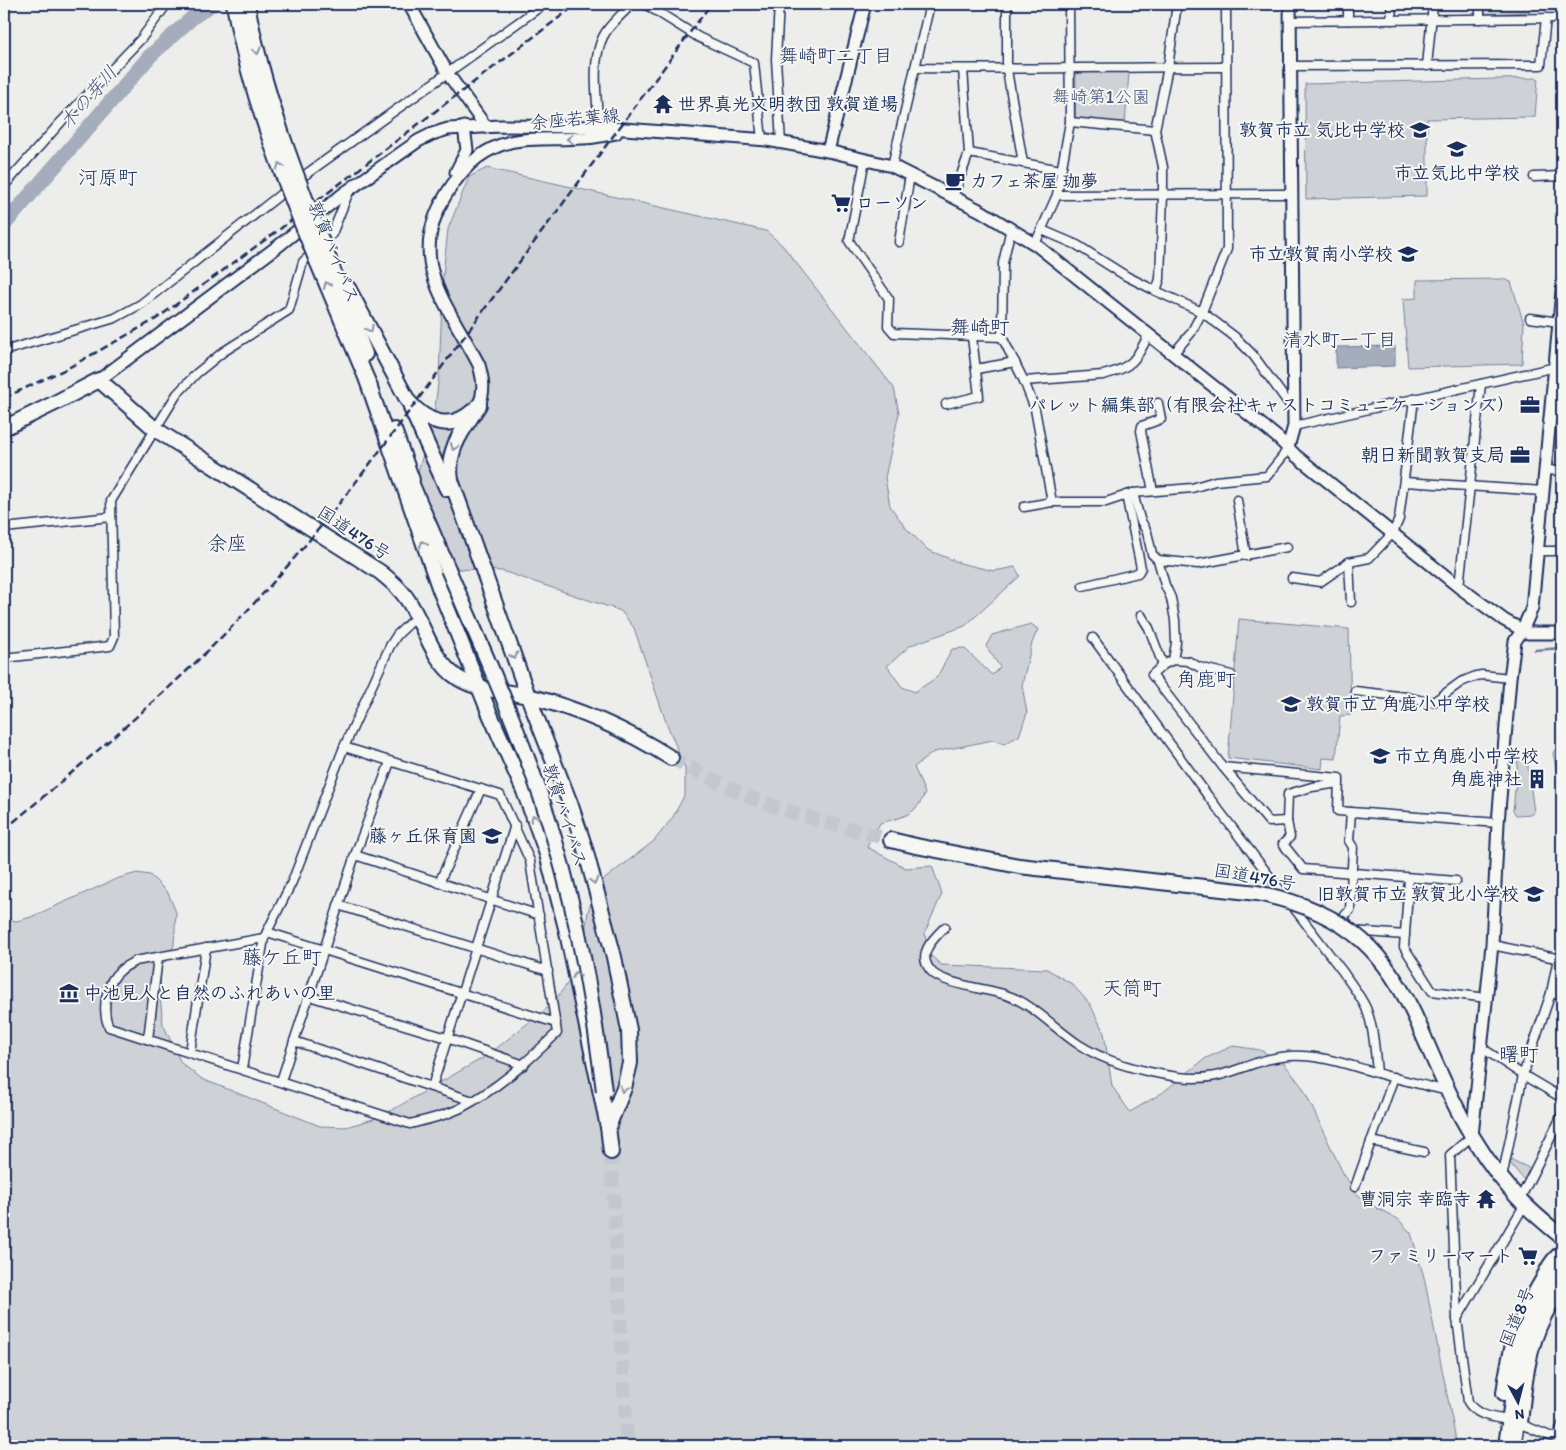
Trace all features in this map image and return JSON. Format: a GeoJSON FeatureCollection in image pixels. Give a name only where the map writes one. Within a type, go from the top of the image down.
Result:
{"type":"FeatureCollection","features":[{"type":"Feature","properties":{"kind":"highway"},"geometry":{"type":"LineString","coordinates":[[229,4],[252,84]]}},
{"type":"Feature","properties":{"kind":"highway","name":"敦賀バイパス"},"geometry":{"type":"LineString","coordinates":[[234,4],[252,84],[292,202],[325,258],[422,507]]}},
{"type":"Feature","properties":{"kind":"highway","name":"敦賀バイパス"},"geometry":{"type":"LineString","coordinates":[[246,4],[277,120],[303,196],[317,230],[367,380],[502,696],[554,836],[578,928],[589,980],[611,1152]]}},
{"type":"Feature","properties":{"kind":"highway"},"geometry":{"type":"LineString","coordinates":[[325,258],[408,401],[478,558]]}},
{"type":"Feature","properties":{"kind":"highway"},"geometry":{"type":"LineString","coordinates":[[4,428],[99,380]]}},
{"type":"Feature","properties":{"kind":"highway","name":"国道476号"},"geometry":{"type":"LineString","coordinates":[[99,380],[155,429],[380,572],[402,592],[442,662],[459,678],[479,687],[528,696],[616,726],[671,758]]}},
{"type":"Feature","properties":{"kind":"highway"},"geometry":{"type":"LineString","coordinates":[[367,380],[440,590],[536,822],[556,884],[602,1091]]}},
{"type":"Feature","properties":{"kind":"highway"},"geometry":{"type":"LineString","coordinates":[[408,401],[427,418],[442,422],[460,419],[479,405]]}},
{"type":"Feature","properties":{"kind":"highway"},"geometry":{"type":"LineString","coordinates":[[479,405],[452,449],[449,471],[454,492],[486,581],[573,811],[601,905],[625,1007],[631,1049],[628,1076],[608,1127]]}},
{"type":"Feature","properties":{"kind":"highway","name":"国道476号"},"geometry":{"type":"LineString","coordinates":[[891,840],[1020,866],[1276,896],[1327,915],[1343,925],[1372,949],[1385,964],[1406,995],[1447,1091],[1472,1136],[1502,1178],[1523,1202],[1562,1238]]}},
{"type":"Feature","properties":{"kind":"highway"},"geometry":{"type":"LineString","coordinates":[[1510,1421],[1508,1363],[1515,1334],[1528,1304],[1552,1263],[1562,1253]]}},
{"type":"Feature","properties":{"kind":"highway","name":"国道8号"},"geometry":{"type":"LineString","coordinates":[[1506,1446],[1517,1368],[1524,1338],[1540,1302],[1562,1264]]}},
{"type":"Feature","properties":{"kind":"highway"},"geometry":{"type":"LineString","coordinates":[[1510,1421],[1523,1392],[1534,1339],[1544,1316],[1562,1286]]}},
{"type":"Feature","properties":{"kind":"street"},"geometry":{"type":"LineString","coordinates":[[4,186],[67,115],[141,39],[167,4]]}},
{"type":"Feature","properties":{"kind":"street"},"geometry":{"type":"LineString","coordinates":[[409,4],[448,74],[486,127]]}},
{"type":"Feature","properties":{"kind":"street"},"geometry":{"type":"LineString","coordinates":[[4,351],[115,318],[141,304],[309,172],[544,4]]}},
{"type":"Feature","properties":{"kind":"street"},"geometry":{"type":"LineString","coordinates":[[599,127],[596,78],[598,48],[607,30],[632,4]]}},
{"type":"Feature","properties":{"kind":"street"},"geometry":{"type":"LineString","coordinates":[[645,4],[698,37],[754,63],[762,140]]}},
{"type":"Feature","properties":{"kind":"street"},"geometry":{"type":"LineString","coordinates":[[779,4],[776,59],[781,143]]}},
{"type":"Feature","properties":{"kind":"street"},"geometry":{"type":"LineString","coordinates":[[828,151],[865,4]]}},
{"type":"Feature","properties":{"kind":"street"},"geometry":{"type":"LineString","coordinates":[[892,166],[930,4]]}},
{"type":"Feature","properties":{"kind":"street"},"geometry":{"type":"LineString","coordinates":[[1007,4],[1007,70],[1023,163]]}},
{"type":"Feature","properties":{"kind":"street"},"geometry":{"type":"LineString","coordinates":[[1036,244],[1057,195],[1070,122],[1069,4]]}},
{"type":"Feature","properties":{"kind":"street"},"geometry":{"type":"LineString","coordinates":[[1156,291],[1160,279],[1163,167],[1155,130],[1178,4]]}},
{"type":"Feature","properties":{"kind":"street"},"geometry":{"type":"LineString","coordinates":[[1173,354],[1191,332],[1202,312],[1228,249],[1226,194],[1226,4]]}},
{"type":"Feature","properties":{"kind":"street"},"geometry":{"type":"LineString","coordinates":[[1024,507],[1052,502],[1106,502],[1129,494],[1192,488],[1215,481],[1267,476],[1288,447],[1294,426],[1292,408],[1290,4]]}},
{"type":"Feature","properties":{"kind":"street"},"geometry":{"type":"LineString","coordinates":[[1348,4],[1348,20]]}},
{"type":"Feature","properties":{"kind":"street"},"geometry":{"type":"LineString","coordinates":[[1391,4],[1392,20]]}},
{"type":"Feature","properties":{"kind":"street"},"geometry":{"type":"LineString","coordinates":[[1427,66],[1429,26],[1432,19],[1433,4]]}},
{"type":"Feature","properties":{"kind":"street"},"geometry":{"type":"LineString","coordinates":[[1480,4],[1480,19]]}},
{"type":"Feature","properties":{"kind":"street"},"geometry":{"type":"LineString","coordinates":[[1290,66],[1541,65],[1546,18]]}},
{"type":"Feature","properties":{"kind":"street"},"geometry":{"type":"LineString","coordinates":[[1290,21],[1562,18]]}},
{"type":"Feature","properties":{"kind":"street"},"geometry":{"type":"LineString","coordinates":[[915,68],[1007,70],[1226,67]]}},
{"type":"Feature","properties":{"kind":"street"},"geometry":{"type":"LineString","coordinates":[[953,197],[969,153],[963,69]]}},
{"type":"Feature","properties":{"kind":"street"},"geometry":{"type":"LineString","coordinates":[[1070,122],[1155,130]]}},
{"type":"Feature","properties":{"kind":"street"},"geometry":{"type":"LineString","coordinates":[[99,380],[277,247],[350,189],[424,138],[440,131],[464,127]]}},
{"type":"Feature","properties":{"kind":"street","name":"余座若葉線"},"geometry":{"type":"LineString","coordinates":[[479,405],[483,397],[484,387],[479,365],[438,290],[428,255],[430,233],[436,214],[466,153],[467,146],[464,127],[599,127],[635,131]]}},
{"type":"Feature","properties":{"kind":"street"},"geometry":{"type":"LineString","coordinates":[[635,131],[762,140],[828,151],[892,166],[1011,228],[1036,244],[1149,334],[1459,587],[1522,631],[1534,634],[1562,632]]}},
{"type":"Feature","properties":{"kind":"street","name":"余座若葉線"},"geometry":{"type":"LineString","coordinates":[[447,192],[472,161],[504,144],[529,140],[584,138],[635,131]]}},
{"type":"Feature","properties":{"kind":"street"},"geometry":{"type":"LineString","coordinates":[[969,153],[1061,170]]}},
{"type":"Feature","properties":{"kind":"street"},"geometry":{"type":"LineString","coordinates":[[865,160],[849,241],[888,299],[888,326],[894,333],[1002,337]]}},
{"type":"Feature","properties":{"kind":"street"},"geometry":{"type":"LineString","coordinates":[[899,242],[910,175]]}},
{"type":"Feature","properties":{"kind":"street"},"geometry":{"type":"LineString","coordinates":[[1534,177],[1562,176]]}},
{"type":"Feature","properties":{"kind":"street"},"geometry":{"type":"LineString","coordinates":[[4,658],[110,646],[114,637],[111,501],[177,394],[196,373],[223,352],[289,310],[304,262],[332,234],[350,189]]}},
{"type":"Feature","properties":{"kind":"street"},"geometry":{"type":"LineString","coordinates":[[1057,195],[1292,194]]}},
{"type":"Feature","properties":{"kind":"street"},"geometry":{"type":"LineString","coordinates":[[1011,228],[1003,263],[1002,337],[1024,381],[1035,409],[1052,502]]}},
{"type":"Feature","properties":{"kind":"street"},"geometry":{"type":"LineString","coordinates":[[1042,230],[1077,245],[1126,276],[1202,312],[1235,337],[1253,355],[1292,408]]}},
{"type":"Feature","properties":{"kind":"street"},"geometry":{"type":"LineString","coordinates":[[1562,291],[1559,322],[1556,416],[1543,491],[1532,608],[1522,631],[1514,643],[1510,678],[1498,824],[1492,945],[1472,1136],[1450,1155],[1456,1319],[1468,1402],[1477,1412],[1510,1421],[1559,1439],[1562,1425]]}},
{"type":"Feature","properties":{"kind":"street"},"geometry":{"type":"LineString","coordinates":[[1530,318],[1559,322]]}},
{"type":"Feature","properties":{"kind":"street"},"geometry":{"type":"LineString","coordinates":[[1024,381],[1103,375],[1116,372],[1137,358],[1149,334]]}},
{"type":"Feature","properties":{"kind":"street"},"geometry":{"type":"LineString","coordinates":[[946,404],[979,396],[972,337]]}},
{"type":"Feature","properties":{"kind":"street"},"geometry":{"type":"LineString","coordinates":[[1294,426],[1481,384],[1558,360]]}},
{"type":"Feature","properties":{"kind":"street"},"geometry":{"type":"LineString","coordinates":[[976,369],[1014,362]]}},
{"type":"Feature","properties":{"kind":"street"},"geometry":{"type":"LineString","coordinates":[[1459,587],[1481,384]]}},
{"type":"Feature","properties":{"kind":"street"},"geometry":{"type":"LineString","coordinates":[[1292,578],[1320,582],[1349,562],[1369,558],[1393,533],[1399,519],[1405,482],[1414,399]]}},
{"type":"Feature","properties":{"kind":"street"},"geometry":{"type":"LineString","coordinates":[[1153,491],[1142,426],[1161,419],[1158,403]]}},
{"type":"Feature","properties":{"kind":"street"},"geometry":{"type":"LineString","coordinates":[[1546,470],[1562,471]]}},
{"type":"Feature","properties":{"kind":"street"},"geometry":{"type":"LineString","coordinates":[[1405,482],[1543,491]]}},
{"type":"Feature","properties":{"kind":"street"},"geometry":{"type":"LineString","coordinates":[[1129,494],[1147,532],[1152,554],[1158,560],[1171,598],[1175,620],[1176,643],[1173,660]]}},
{"type":"Feature","properties":{"kind":"street"},"geometry":{"type":"LineString","coordinates":[[1083,586],[1138,573],[1141,568],[1129,494]]}},
{"type":"Feature","properties":{"kind":"street"},"geometry":{"type":"LineString","coordinates":[[1237,500],[1246,556]]}},
{"type":"Feature","properties":{"kind":"street"},"geometry":{"type":"LineString","coordinates":[[4,528],[111,517]]}},
{"type":"Feature","properties":{"kind":"street"},"geometry":{"type":"LineString","coordinates":[[1158,560],[1198,564],[1287,547]]}},
{"type":"Feature","properties":{"kind":"street"},"geometry":{"type":"LineString","coordinates":[[1538,551],[1562,551]]}},
{"type":"Feature","properties":{"kind":"street"},"geometry":{"type":"LineString","coordinates":[[1349,562],[1351,602]]}},
{"type":"Feature","properties":{"kind":"street"},"geometry":{"type":"LineString","coordinates":[[1141,615],[1149,628],[1163,665]]}},
{"type":"Feature","properties":{"kind":"street"},"geometry":{"type":"LineString","coordinates":[[242,1069],[266,935],[292,882],[344,747],[390,646],[397,635],[417,616]]}},
{"type":"Feature","properties":{"kind":"street"},"geometry":{"type":"LineString","coordinates":[[1093,638],[1208,796],[1343,972],[1365,1007],[1370,1023],[1377,1073]]}},
{"type":"Feature","properties":{"kind":"street"},"geometry":{"type":"LineString","coordinates":[[1231,675],[1199,667],[1188,661],[1173,660],[1163,665],[1152,675],[1222,767],[1269,822],[1287,822]]}},
{"type":"Feature","properties":{"kind":"street"},"geometry":{"type":"LineString","coordinates":[[1355,690],[1407,697],[1428,702],[1435,701],[1460,682],[1476,676],[1510,678]]}},
{"type":"Feature","properties":{"kind":"street"},"geometry":{"type":"LineString","coordinates":[[344,747],[500,795],[530,861],[558,1033],[524,1065],[486,1093],[457,1110],[410,1124],[109,1026],[106,1020],[105,1001],[112,981],[120,970],[135,961],[266,935],[324,950],[556,1023]]}},
{"type":"Feature","properties":{"kind":"street"},"geometry":{"type":"LineString","coordinates":[[281,1082],[355,855],[390,762]]}},
{"type":"Feature","properties":{"kind":"street"},"geometry":{"type":"LineString","coordinates":[[1222,767],[1339,778],[1338,811],[1498,824]]}},
{"type":"Feature","properties":{"kind":"street"},"geometry":{"type":"LineString","coordinates":[[1338,783],[1312,787],[1288,794],[1287,822],[1290,837],[1283,844],[1303,869],[1456,881]]}},
{"type":"Feature","properties":{"kind":"street"},"geometry":{"type":"LineString","coordinates":[[439,883],[481,789]]}},
{"type":"Feature","properties":{"kind":"street"},"geometry":{"type":"LineString","coordinates":[[1351,812],[1349,841],[1353,847],[1350,910],[1343,917],[1353,931],[1405,935]]}},
{"type":"Feature","properties":{"kind":"street"},"geometry":{"type":"LineString","coordinates":[[432,1087],[515,825]]}},
{"type":"Feature","properties":{"kind":"street"},"geometry":{"type":"LineString","coordinates":[[355,855],[539,915]]}},
{"type":"Feature","properties":{"kind":"street"},"geometry":{"type":"LineString","coordinates":[[1409,878],[1404,947],[1432,991],[1487,998]]}},
{"type":"Feature","properties":{"kind":"street"},"geometry":{"type":"LineString","coordinates":[[338,905],[548,971]]}},
{"type":"Feature","properties":{"kind":"street"},"geometry":{"type":"LineString","coordinates":[[944,927],[927,945],[925,953],[926,962],[931,972],[941,978],[1007,995],[1020,1001],[1078,1044],[1122,1065],[1178,1076],[1203,1078],[1229,1073],[1263,1060],[1290,1056],[1331,1059],[1447,1091]]}},
{"type":"Feature","properties":{"kind":"street"},"geometry":{"type":"LineString","coordinates":[[1492,945],[1560,959],[1551,994],[1523,1075],[1502,1178]]}},
{"type":"Feature","properties":{"kind":"street"},"geometry":{"type":"LineString","coordinates":[[190,1052],[206,948]]}},
{"type":"Feature","properties":{"kind":"street"},"geometry":{"type":"LineString","coordinates":[[148,1039],[158,957]]}},
{"type":"Feature","properties":{"kind":"street"},"geometry":{"type":"LineString","coordinates":[[1551,994],[1562,996]]}},
{"type":"Feature","properties":{"kind":"street"},"geometry":{"type":"LineString","coordinates":[[309,996],[447,1038],[524,1065]]}},
{"type":"Feature","properties":{"kind":"street"},"geometry":{"type":"LineString","coordinates":[[294,1041],[472,1101]]}},
{"type":"Feature","properties":{"kind":"street"},"geometry":{"type":"LineString","coordinates":[[1482,1048],[1562,1098]]}},
{"type":"Feature","properties":{"kind":"street"},"geometry":{"type":"LineString","coordinates":[[1356,1187],[1394,1077]]}},
{"type":"Feature","properties":{"kind":"street"},"geometry":{"type":"LineString","coordinates":[[1456,1319],[1523,1202],[1562,1115]]}},
{"type":"Feature","properties":{"kind":"street"},"geometry":{"type":"LineString","coordinates":[[1371,1141],[1424,1152]]}},
{"type":"Feature","properties":{"kind":"street"},"geometry":{"type":"LineString","coordinates":[[1510,1421],[1516,1446]]}},
{"type":"Feature","properties":{"kind":"green space"},"geometry":{"type":"Polygon","coordinates":[[[1483,4],[1530,4],[1530,12],[1486,14],[1483,10],[1483,4]]]}},
{"type":"Feature","properties":{"kind":"green space","name":"舞崎第1公園"},"geometry":{"type":"Polygon","coordinates":[[[1081,72],[1129,72],[1125,125],[1078,120],[1075,118],[1076,76],[1081,72]]]}},
{"type":"Feature","properties":{"kind":"green space"},"geometry":{"type":"Polygon","coordinates":[[[1538,78],[1535,117],[1427,119],[1427,196],[1306,199],[1305,84],[1538,78]]]}},
{"type":"Feature","properties":{"kind":"green space"},"geometry":{"type":"Polygon","coordinates":[[[487,168],[766,231],[783,246],[894,388],[899,413],[885,478],[890,506],[906,528],[928,550],[960,563],[994,571],[1015,567],[1020,576],[965,626],[911,645],[887,666],[902,687],[915,692],[937,677],[952,649],[964,648],[992,675],[1000,667],[986,646],[992,635],[1031,624],[1038,629],[1032,643],[1022,685],[1027,713],[1019,736],[1004,744],[993,740],[934,752],[914,767],[925,793],[917,807],[907,814],[880,823],[867,847],[906,868],[932,866],[942,894],[925,932],[927,952],[941,965],[1047,969],[1072,984],[1090,1004],[1104,1033],[1112,1086],[1130,1112],[1162,1093],[1206,1058],[1233,1046],[1260,1050],[1283,1062],[1303,1088],[1343,1173],[1358,1195],[1398,1219],[1411,1233],[1424,1277],[1456,1446],[4,1446],[4,919],[17,921],[31,917],[116,879],[137,873],[150,875],[168,893],[176,912],[174,945],[161,968],[160,996],[163,1024],[181,1063],[202,1079],[320,1126],[346,1127],[380,1117],[488,1055],[552,1004],[573,976],[584,940],[588,911],[598,884],[654,841],[673,817],[685,794],[685,768],[666,722],[634,628],[621,611],[502,571],[460,569],[435,558],[413,537],[406,516],[412,489],[433,424],[439,376],[443,275],[448,229],[469,177],[487,168]]]}},
{"type":"Feature","properties":{"kind":"green space"},"geometry":{"type":"Polygon","coordinates":[[[1503,279],[1511,282],[1524,324],[1522,364],[1408,367],[1403,299],[1417,298],[1417,280],[1503,279]]]}},
{"type":"Feature","properties":{"kind":"green space"},"geometry":{"type":"Polygon","coordinates":[[[1239,619],[1349,629],[1351,715],[1340,716],[1336,759],[1323,758],[1322,769],[1228,758],[1239,619]]]}},
{"type":"Feature","properties":{"kind":"green space"},"geometry":{"type":"Polygon","coordinates":[[[1562,745],[1562,775],[1559,775],[1553,753],[1562,745]]]}},
{"type":"Feature","properties":{"kind":"green space"},"geometry":{"type":"Polygon","coordinates":[[[1520,757],[1527,759],[1534,812],[1532,814],[1516,815],[1513,811],[1518,759],[1520,757]]]}},
{"type":"Feature","properties":{"kind":"green space"},"geometry":{"type":"Polygon","coordinates":[[[1510,1159],[1531,1169],[1524,1180],[1509,1162],[1510,1159]]]}},
{"type":"Feature","properties":{"kind":"water"},"geometry":{"type":"Polygon","coordinates":[[[1395,346],[1395,366],[1336,368],[1336,347],[1395,346]]]}},
{"type":"Feature","properties":{"kind":"waterway","name":"木の芽川"},"geometry":{"type":"LineString","coordinates":[[4,225],[150,56],[193,17],[212,4]]}},
{"type":"Feature","properties":{"kind":"waterway"},"geometry":{"type":"LineString","coordinates":[[1535,650],[1562,648]]}},
{"type":"Feature","properties":{"kind":"tunnel"},"geometry":{"type":"LineString","coordinates":[[671,758],[754,799],[805,816],[891,840]]}},
{"type":"Feature","properties":{"kind":"tunnel"},"geometry":{"type":"LineString","coordinates":[[611,1152],[627,1446]]}},
{"type":"Feature","properties":{"kind":"railway"},"geometry":{"type":"LineString","coordinates":[[4,398],[68,368],[156,319],[280,229],[577,4]]}},
{"type":"Feature","properties":{"kind":"railway"},"geometry":{"type":"LineString","coordinates":[[4,830],[167,689],[229,629],[288,566],[343,499],[395,430],[711,4]]}},
{"type":"Feature","properties":{"kind":"place","name":"世界真光文明教団 敦賀道場"},"geometry":{"type":"Point","coordinates":[663,104]}},
{"type":"Feature","properties":{"kind":"place","name":"敦賀市立 気比中学校"},"geometry":{"type":"Point","coordinates":[1420,130]}},
{"type":"Feature","properties":{"kind":"place","name":"市立気比中学校"},"geometry":{"type":"Point","coordinates":[1457,149]}},
{"type":"Feature","properties":{"kind":"place","name":"カフェ茶屋 珈夢"},"geometry":{"type":"Point","coordinates":[955,181]}},
{"type":"Feature","properties":{"kind":"place","name":"ローソン"},"geometry":{"type":"Point","coordinates":[841,203]}},
{"type":"Feature","properties":{"kind":"place","name":"市立敦賀南小学校"},"geometry":{"type":"Point","coordinates":[1408,254]}},
{"type":"Feature","properties":{"kind":"place","name":"パレット編集部（有限会社キャストコミュニケーションズ）"},"geometry":{"type":"Point","coordinates":[1530,405]}},
{"type":"Feature","properties":{"kind":"place","name":"朝日新聞敦賀支局"},"geometry":{"type":"Point","coordinates":[1520,455]}},
{"type":"Feature","properties":{"kind":"place","name":"敦賀市立 角鹿小中学校"},"geometry":{"type":"Point","coordinates":[1291,704]}},
{"type":"Feature","properties":{"kind":"place","name":"市立角鹿小中学校"},"geometry":{"type":"Point","coordinates":[1380,756]}},
{"type":"Feature","properties":{"kind":"place","name":"角鹿神社"},"geometry":{"type":"Point","coordinates":[1537,779]}},
{"type":"Feature","properties":{"kind":"place","name":"藤ヶ丘保育園"},"geometry":{"type":"Point","coordinates":[492,836]}},
{"type":"Feature","properties":{"kind":"place","name":"旧敦賀市立 敦賀北小学校"},"geometry":{"type":"Point","coordinates":[1534,894]}},
{"type":"Feature","properties":{"kind":"place","name":"中池見人と自然のふれあいの里"},"geometry":{"type":"Point","coordinates":[69,993]}},
{"type":"Feature","properties":{"kind":"place","name":"曹洞宗 幸臨寺"},"geometry":{"type":"Point","coordinates":[1486,1199]}},
{"type":"Feature","properties":{"kind":"place","name":"ファミリーマート"},"geometry":{"type":"Point","coordinates":[1528,1256]}},
{"type":"Feature","properties":{"kind":"district","name":"舞崎町二丁目"},"geometry":{"type":"Point","coordinates":[836,55]}},
{"type":"Feature","properties":{"kind":"district","name":"河原町"},"geometry":{"type":"Point","coordinates":[108,177]}},
{"type":"Feature","properties":{"kind":"district","name":"舞崎町"},"geometry":{"type":"Point","coordinates":[980,327]}},
{"type":"Feature","properties":{"kind":"district","name":"清水町一丁目"},"geometry":{"type":"Point","coordinates":[1340,339]}},
{"type":"Feature","properties":{"kind":"district","name":"余座"},"geometry":{"type":"Point","coordinates":[227,543]}},
{"type":"Feature","properties":{"kind":"district","name":"角鹿町"},"geometry":{"type":"Point","coordinates":[1206,679]}},
{"type":"Feature","properties":{"kind":"district","name":"藤ケ丘町"},"geometry":{"type":"Point","coordinates":[282,957]}},
{"type":"Feature","properties":{"kind":"district","name":"天筒町"},"geometry":{"type":"Point","coordinates":[1132,988]}},
{"type":"Feature","properties":{"kind":"district","name":"曙町"},"geometry":{"type":"Point","coordinates":[1519,1054]}}]}
